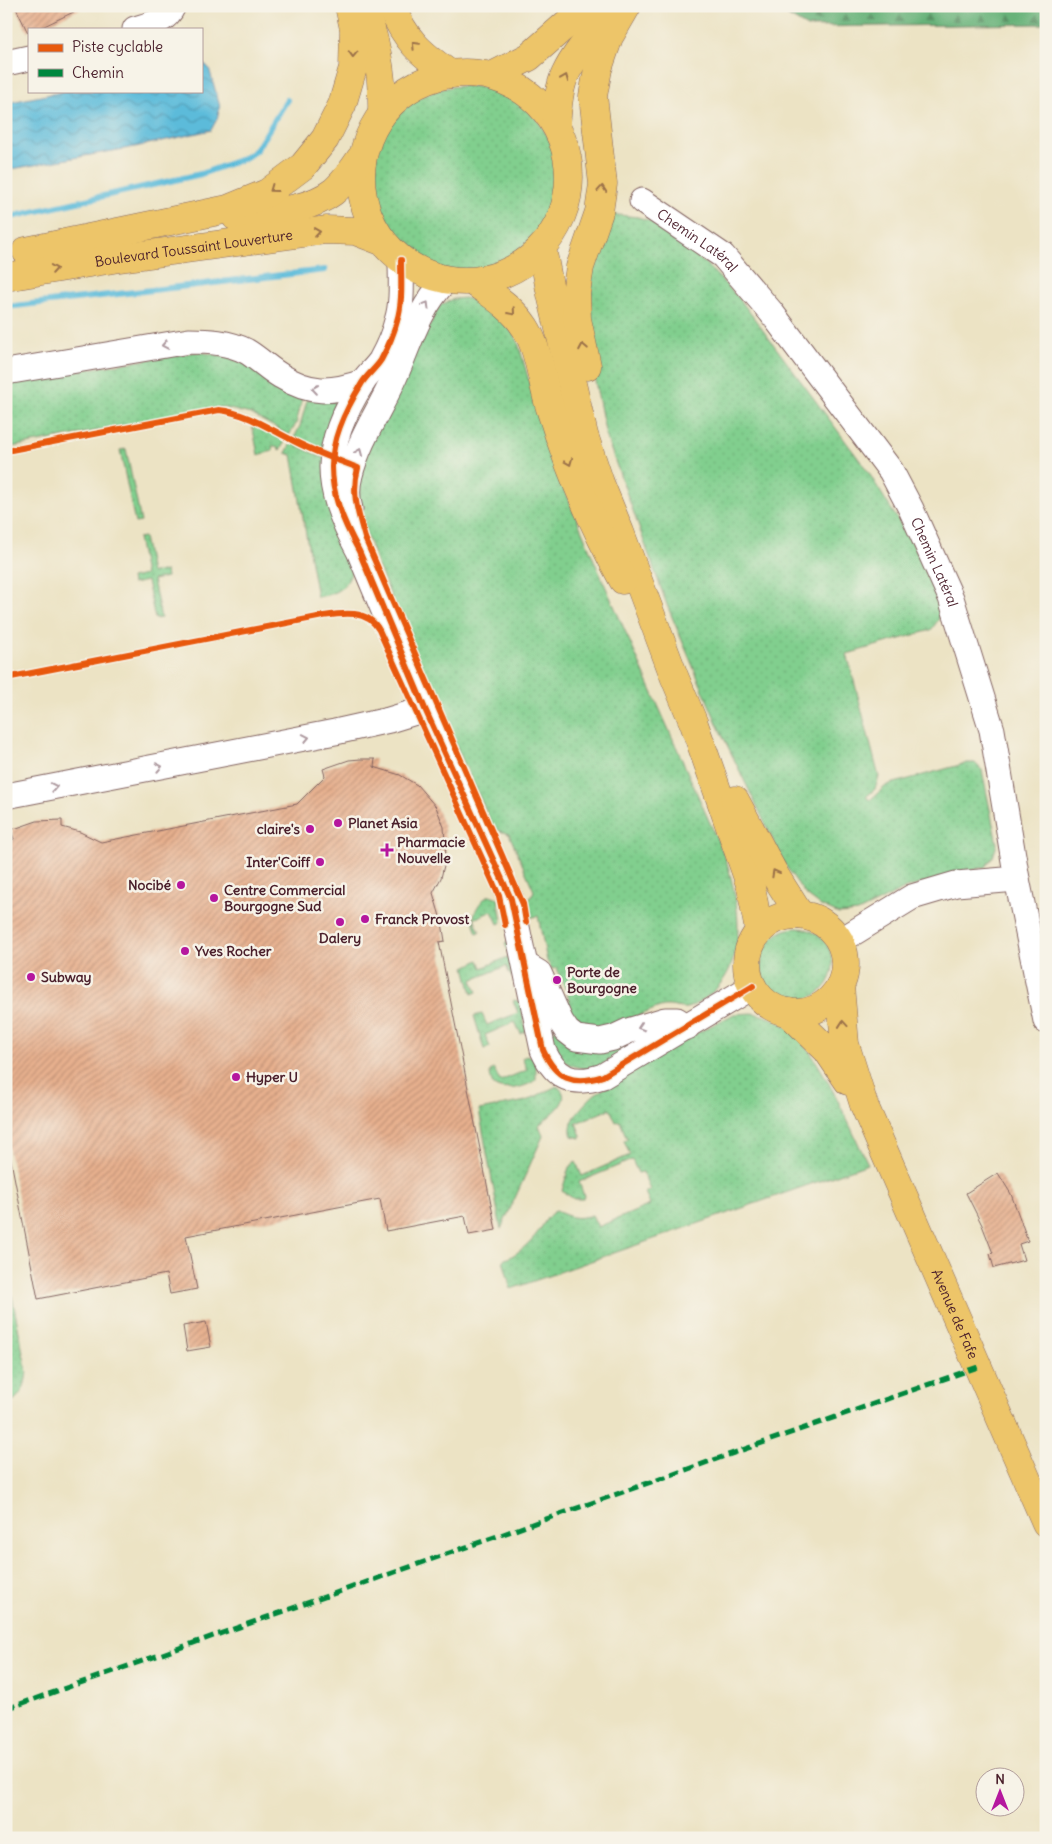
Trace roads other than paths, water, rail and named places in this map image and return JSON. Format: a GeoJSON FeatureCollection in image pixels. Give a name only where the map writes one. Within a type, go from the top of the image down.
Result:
{"type":"FeatureCollection","features":[{"type":"Feature","properties":{"kind":"main road"},"geometry":{"type":"LineString","coordinates":[[16,252],[228,208],[267,193],[303,166],[325,140],[342,105],[352,68],[354,29],[348,6]]}},
{"type":"Feature","properties":{"kind":"main road"},"geometry":{"type":"LineString","coordinates":[[363,6],[376,52],[382,89],[382,113]]}},
{"type":"Feature","properties":{"kind":"main road"},"geometry":{"type":"LineString","coordinates":[[391,6],[411,42],[430,60],[450,74]]}},
{"type":"Feature","properties":{"kind":"main road"},"geometry":{"type":"LineString","coordinates":[[492,76],[529,56],[586,6]]}},
{"type":"Feature","properties":{"kind":"main road"},"geometry":{"type":"LineString","coordinates":[[556,125],[560,94],[565,76],[576,57],[615,6]]}},
{"type":"Feature","properties":{"kind":"main road"},"geometry":{"type":"LineString","coordinates":[[620,532],[577,319],[576,294],[580,267],[599,212],[603,184],[593,96],[598,69],[609,37],[627,6]]}},
{"type":"Feature","properties":{"kind":"main road"},"geometry":{"type":"LineString","coordinates":[[471,73],[492,76],[512,84],[529,94],[556,125],[568,156],[569,189],[560,221],[542,248],[528,261],[511,271],[493,278],[474,282],[445,280],[422,273],[400,260],[381,241],[371,224],[364,206],[360,187],[360,159],[367,138],[382,113],[401,94],[416,85],[450,74],[471,73]]}},
{"type":"Feature","properties":{"kind":"main road","name":"Boulevard Toussaint Louverture"},"geometry":{"type":"LineString","coordinates":[[16,252],[306,206],[332,192],[348,177],[360,159]]}},
{"type":"Feature","properties":{"kind":"main road","name":"Boulevard Toussaint Louverture"},"geometry":{"type":"LineString","coordinates":[[6,277],[113,259],[326,230],[355,231],[381,241]]}},
{"type":"Feature","properties":{"kind":"main road"},"geometry":{"type":"LineString","coordinates":[[542,248],[584,435],[600,483],[694,724],[751,887],[759,931]]}},
{"type":"Feature","properties":{"kind":"main road"},"geometry":{"type":"LineString","coordinates":[[474,282],[509,307],[526,329],[534,348],[550,408],[562,442],[601,540],[674,676]]}},
{"type":"Feature","properties":{"kind":"main road"},"geometry":{"type":"LineString","coordinates":[[694,724],[776,877],[800,915]]}},
{"type":"Feature","properties":{"kind":"main road"},"geometry":{"type":"LineString","coordinates":[[800,915],[816,919],[830,928],[840,940],[845,956],[845,971],[840,986],[831,999],[818,1008],[804,1012],[788,1012],[774,1008],[752,986],[747,958],[751,944],[759,931],[771,922],[785,916],[800,915]]}},
{"type":"Feature","properties":{"kind":"main road","name":"Avenue de Fafe"},"geometry":{"type":"LineString","coordinates":[[840,986],[845,1044],[864,1105],[1046,1523]]}},
{"type":"Feature","properties":{"kind":"main road","name":"Avenue de Fafe"},"geometry":{"type":"LineString","coordinates":[[788,1012],[827,1050],[864,1105]]}},
{"type":"Feature","properties":{"kind":"street"},"geometry":{"type":"LineString","coordinates":[[139,28],[157,23],[169,15],[173,6]]}},
{"type":"Feature","properties":{"kind":"street"},"geometry":{"type":"LineString","coordinates":[[6,63],[28,58]]}},
{"type":"Feature","properties":{"kind":"street","name":"Chemin Latéral"},"geometry":{"type":"LineString","coordinates":[[642,201],[722,256],[771,312],[891,471],[911,510],[951,598],[992,730],[1017,880],[1046,1021]]}},
{"type":"Feature","properties":{"kind":"street"},"geometry":{"type":"LineString","coordinates":[[400,260],[401,288],[397,321],[381,360],[362,382],[334,440],[331,466],[333,489],[348,530],[359,551],[425,709],[511,899],[543,1050],[549,1064],[555,1071],[579,1081],[603,1076],[752,986]]}},
{"type":"Feature","properties":{"kind":"street"},"geometry":{"type":"LineString","coordinates":[[359,551],[348,500],[350,476],[370,426],[392,383],[424,308],[445,280]]}},
{"type":"Feature","properties":{"kind":"street"},"geometry":{"type":"LineString","coordinates":[[6,372],[189,341],[218,342],[245,351],[282,377],[308,388],[341,390],[362,382]]}},
{"type":"Feature","properties":{"kind":"street"},"geometry":{"type":"LineString","coordinates":[[6,796],[336,732],[389,720],[425,709]]}},
{"type":"Feature","properties":{"kind":"street"},"geometry":{"type":"LineString","coordinates":[[840,940],[912,897],[956,884],[1017,880]]}},
{"type":"Feature","properties":{"kind":"street"},"geometry":{"type":"LineString","coordinates":[[524,965],[540,973],[561,1022],[567,1031],[576,1038],[600,1041],[665,1020],[677,1020],[687,1027]]}},
{"type":"Feature","properties":{"kind":"water"},"geometry":{"type":"Polygon","coordinates":[[[205,64],[209,68],[220,107],[217,119],[211,130],[135,147],[6,170],[6,103],[61,92],[202,92],[202,65],[205,64]]]}},
{"type":"Feature","properties":{"kind":"waterway"},"geometry":{"type":"LineString","coordinates":[[6,218],[201,174],[245,158],[256,150],[287,100]]}},
{"type":"Feature","properties":{"kind":"waterway"},"geometry":{"type":"LineString","coordinates":[[6,307],[325,270]]}},
{"type":"Feature","properties":{"kind":"place","name":"Planet Asia"},"geometry":{"type":"Point","coordinates":[338,823]}},
{"type":"Feature","properties":{"kind":"place","name":"claire's"},"geometry":{"type":"Point","coordinates":[310,829]}},
{"type":"Feature","properties":{"kind":"place","name":"Pharmacie Nouvelle"},"geometry":{"type":"Point","coordinates":[387,850]}},
{"type":"Feature","properties":{"kind":"place","name":"Inter'Coiff"},"geometry":{"type":"Point","coordinates":[320,862]}},
{"type":"Feature","properties":{"kind":"place","name":"Nocibé"},"geometry":{"type":"Point","coordinates":[181,885]}},
{"type":"Feature","properties":{"kind":"place","name":"Centre Commercial Bourgogne Sud"},"geometry":{"type":"Point","coordinates":[214,898]}},
{"type":"Feature","properties":{"kind":"place","name":"Franck Provost"},"geometry":{"type":"Point","coordinates":[365,919]}},
{"type":"Feature","properties":{"kind":"place","name":"Dalery"},"geometry":{"type":"Point","coordinates":[340,922]}},
{"type":"Feature","properties":{"kind":"place","name":"Yves Rocher"},"geometry":{"type":"Point","coordinates":[185,951]}},
{"type":"Feature","properties":{"kind":"place","name":"Subway"},"geometry":{"type":"Point","coordinates":[31,977]}},
{"type":"Feature","properties":{"kind":"place","name":"Porte de Bourgogne"},"geometry":{"type":"Point","coordinates":[557,980]}},
{"type":"Feature","properties":{"kind":"place","name":"Hyper U"},"geometry":{"type":"Point","coordinates":[236,1077]}}]}
